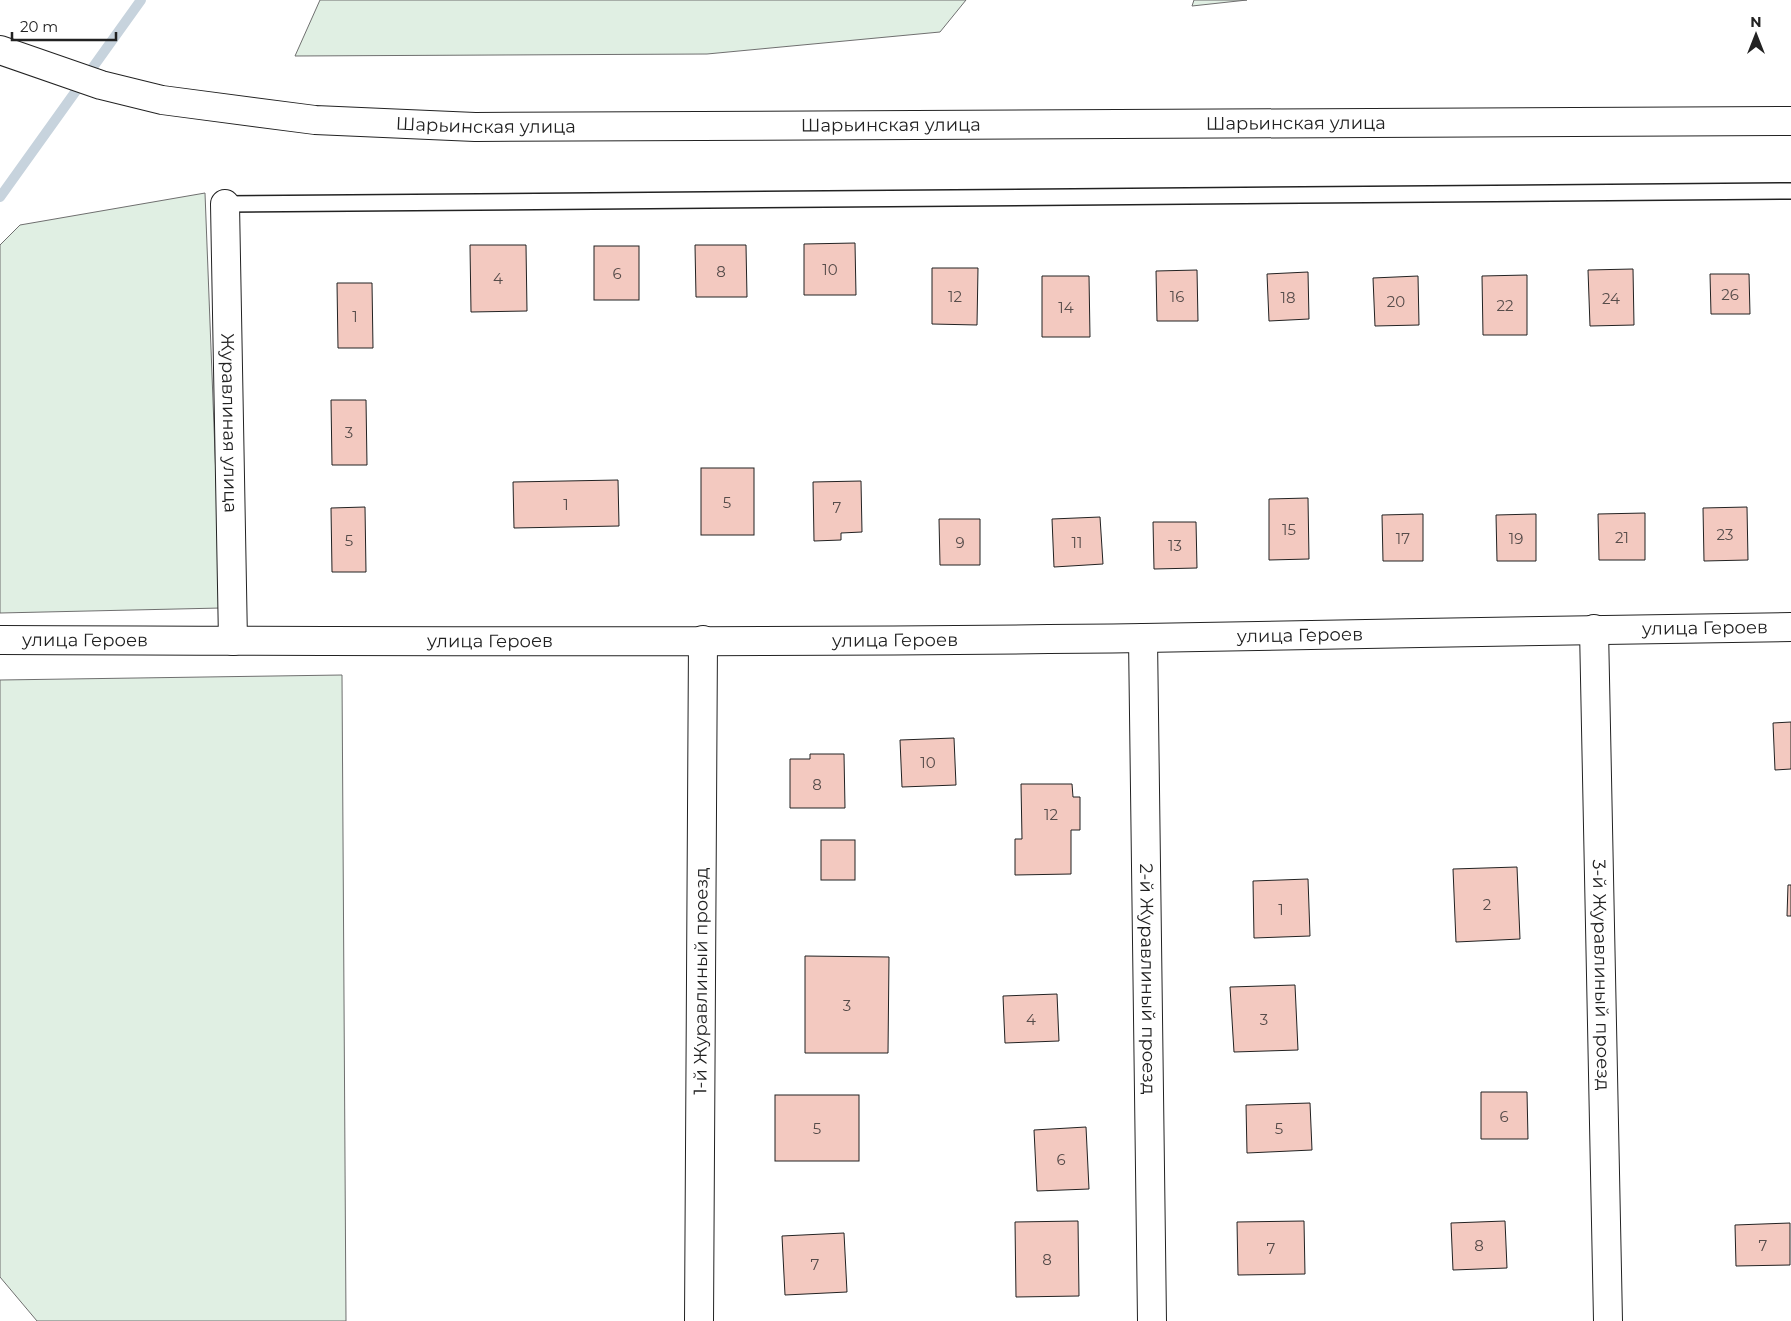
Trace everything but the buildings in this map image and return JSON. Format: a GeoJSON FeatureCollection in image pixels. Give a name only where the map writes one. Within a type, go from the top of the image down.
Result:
{"type":"FeatureCollection","features":[{"type":"Feature","properties":{"kind":"street","name":"Шарьинская улица"},"geometry":{"type":"LineString","coordinates":[[0,50],[101,85],[162,100],[315,120],[475,127],[1791,121]]}},
{"type":"Feature","properties":{"kind":"street","name":"Журавлиная улица"},"geometry":{"type":"LineString","coordinates":[[224,204],[233,641]]}},
{"type":"Feature","properties":{"kind":"street","name":"улица Героев"},"geometry":{"type":"LineString","coordinates":[[0,640],[1143,638],[1791,627]]}},
{"type":"Feature","properties":{"kind":"street","name":"3-й Журавлиный проезд"},"geometry":{"type":"LineString","coordinates":[[1594,629],[1608,1321]]}},
{"type":"Feature","properties":{"kind":"street","name":"2-й Журавлиный проезд"},"geometry":{"type":"LineString","coordinates":[[1143,638],[1152,1321]]}},
{"type":"Feature","properties":{"kind":"street","name":"1-й Журавлиный проезд"},"geometry":{"type":"LineString","coordinates":[[699,1321],[703,640]]}},
{"type":"Feature","properties":{"kind":"lane"},"geometry":{"type":"LineString","coordinates":[[224,204],[1791,190]]}},
{"type":"Feature","properties":{"kind":"green space"},"geometry":{"type":"Polygon","coordinates":[[[320,0],[966,0],[940,32],[707,54],[295,56],[320,0]]]}},
{"type":"Feature","properties":{"kind":"green space"},"geometry":{"type":"Polygon","coordinates":[[[1194,0],[1247,0],[1192,6],[1194,0]]]}},
{"type":"Feature","properties":{"kind":"green space"},"geometry":{"type":"Polygon","coordinates":[[[205,193],[221,608],[0,613],[0,245],[20,225],[205,193]]]}},
{"type":"Feature","properties":{"kind":"green space"},"geometry":{"type":"Polygon","coordinates":[[[342,675],[346,1321],[37,1321],[0,1277],[0,680],[342,675]]]}},
{"type":"Feature","properties":{"kind":"waterway"},"geometry":{"type":"LineString","coordinates":[[0,197],[141,0]]}}]}
